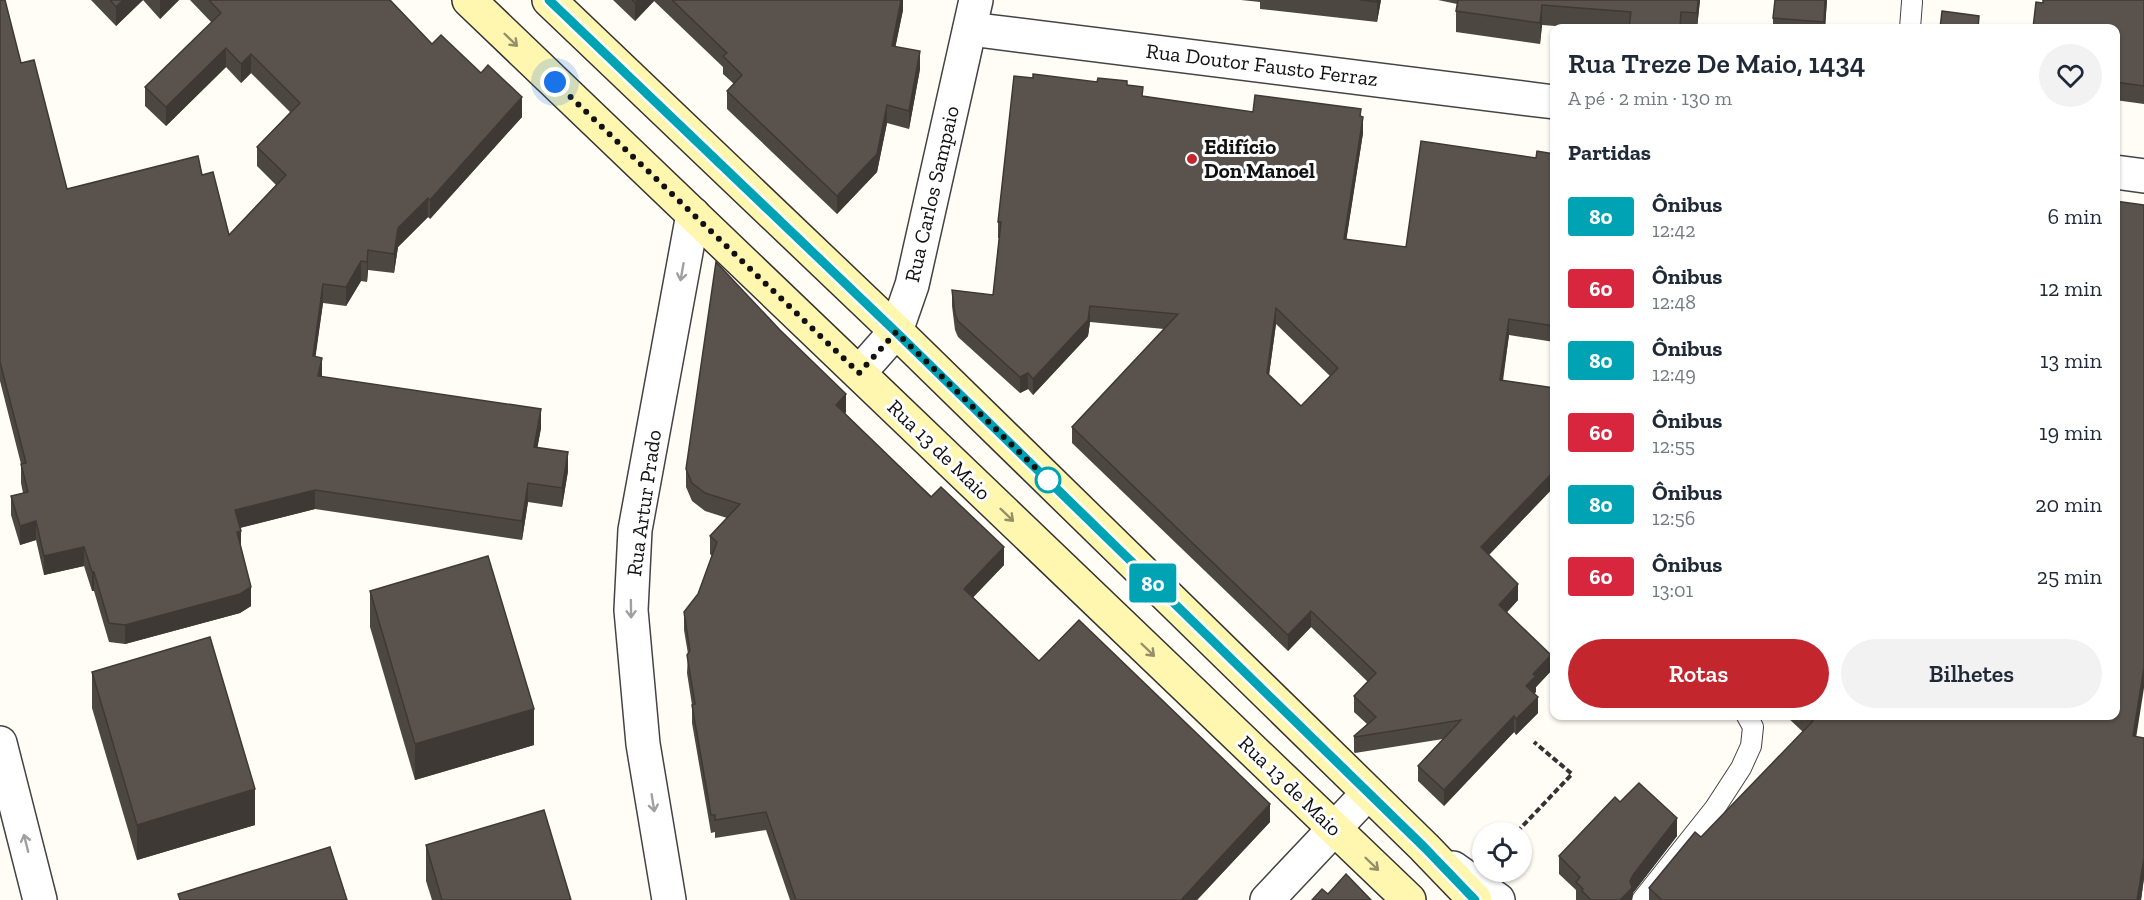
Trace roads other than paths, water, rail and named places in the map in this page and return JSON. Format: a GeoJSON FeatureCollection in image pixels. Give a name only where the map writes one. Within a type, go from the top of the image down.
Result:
{"type":"FeatureCollection","features":[{"type":"Feature","properties":{"kind":"main road","name":"Rua 13 de Maio"},"geometry":{"type":"LineString","coordinates":[[469,0],[1408,900]]}},
{"type":"Feature","properties":{"kind":"main road"},"geometry":{"type":"LineString","coordinates":[[549,0],[896,332],[1424,847],[1475,900]]}},
{"type":"Feature","properties":{"kind":"street","name":"Rua Carlos Sampaio"},"geometry":{"type":"LineString","coordinates":[[859,373],[896,332],[912,285],[973,14]]}},
{"type":"Feature","properties":{"kind":"street","name":"Rua Doutor Fausto Ferraz"},"geometry":{"type":"LineString","coordinates":[[973,14],[1550,101]]}},
{"type":"Feature","properties":{"kind":"street"},"geometry":{"type":"LineString","coordinates":[[2120,173],[2144,176]]}},
{"type":"Feature","properties":{"kind":"street","name":"Rua Artur Prado"},"geometry":{"type":"LineString","coordinates":[[669,900],[643,744],[630,610],[635,530],[693,214]]}},
{"type":"Feature","properties":{"kind":"street"},"geometry":{"type":"LineString","coordinates":[[0,743],[40,900]]}},
{"type":"Feature","properties":{"kind":"street"},"geometry":{"type":"LineString","coordinates":[[1267,900],[1368,793]]}},
{"type":"Feature","properties":{"kind":"street"},"geometry":{"type":"LineString","coordinates":[[1424,847],[1498,900]]}},
{"type":"Feature","properties":{"kind":"lane"},"geometry":{"type":"LineString","coordinates":[[1910,24],[1911,2]]}},
{"type":"Feature","properties":{"kind":"lane"},"geometry":{"type":"LineString","coordinates":[[1642,900],[1715,808],[1741,768],[1751,746],[1753,727],[1749,720]]}},
{"type":"Feature","properties":{"kind":"place","name":"Edifício Don Manoel"},"geometry":{"type":"Point","coordinates":[1192,159]}}]}
